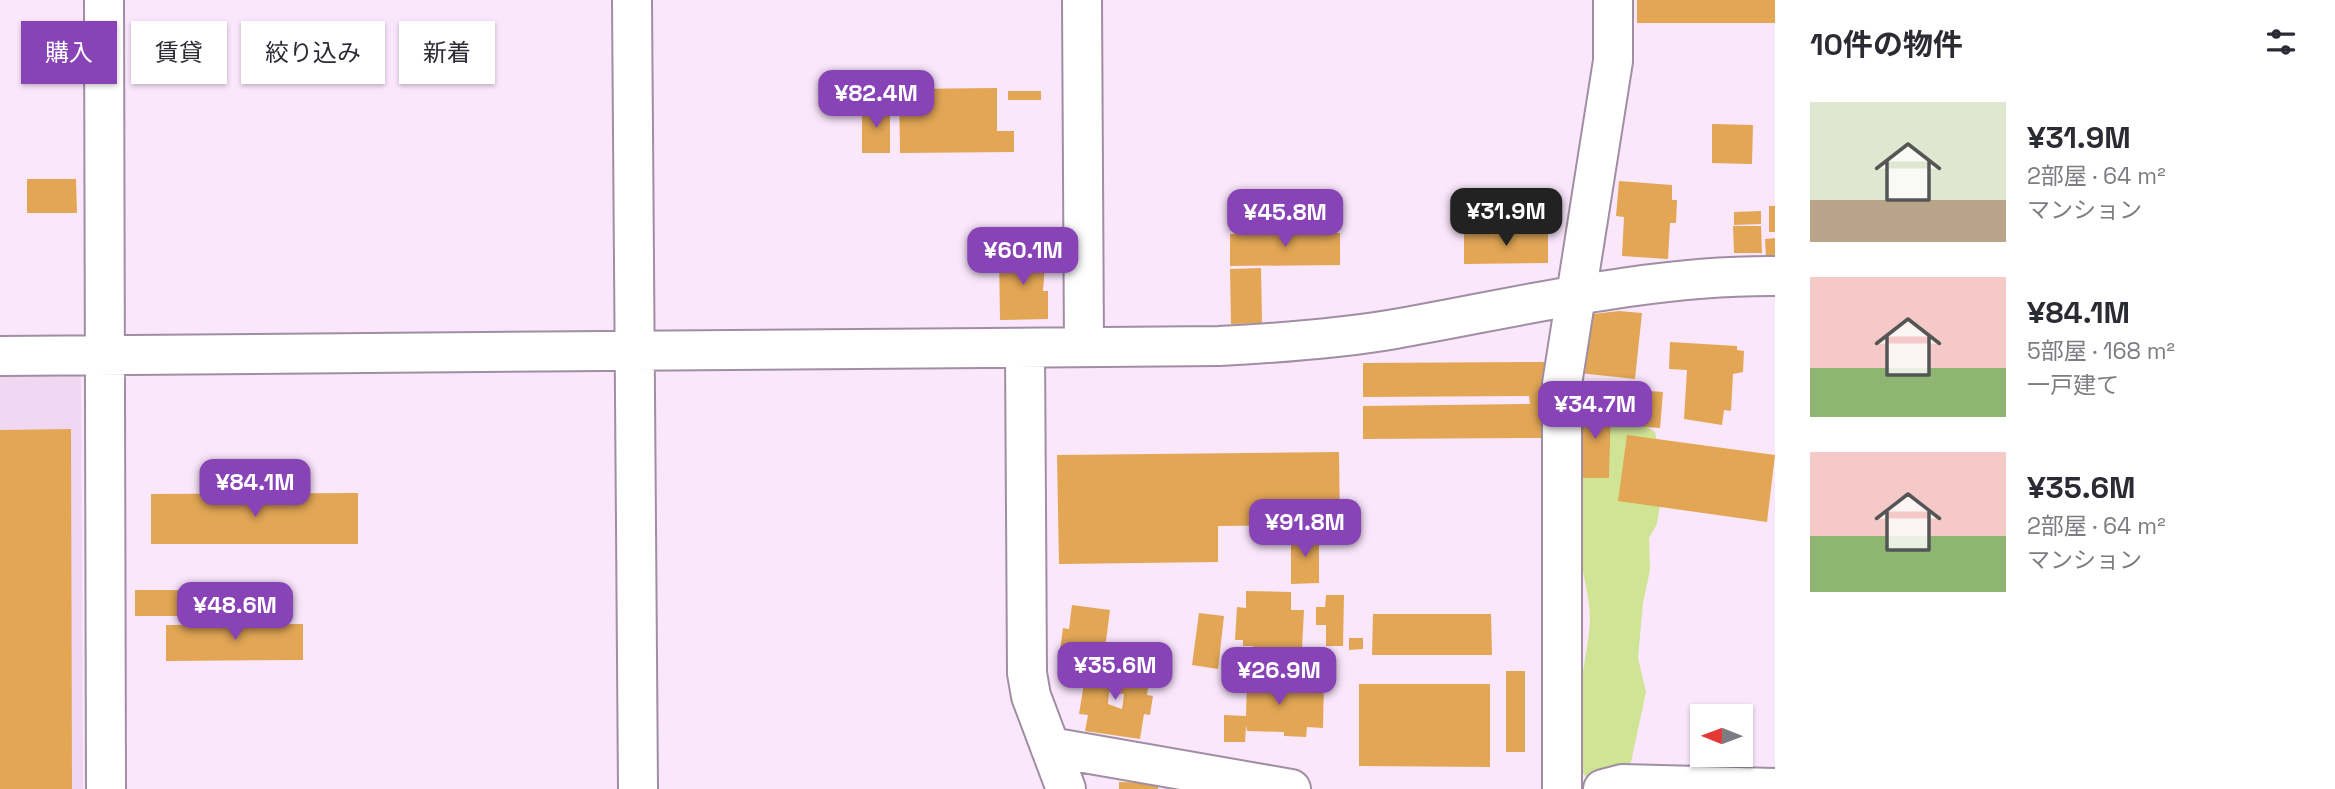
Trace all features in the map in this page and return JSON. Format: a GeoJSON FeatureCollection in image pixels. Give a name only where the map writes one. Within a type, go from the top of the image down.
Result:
{"type":"FeatureCollection","features":[{"type":"Feature","properties":{"kind":"street"},"geometry":{"type":"LineString","coordinates":[[104,0],[106,789]]}},
{"type":"Feature","properties":{"kind":"street"},"geometry":{"type":"LineString","coordinates":[[632,0],[638,789]]}},
{"type":"Feature","properties":{"kind":"street"},"geometry":{"type":"LineString","coordinates":[[1082,0],[1084,347]]}},
{"type":"Feature","properties":{"kind":"street"},"geometry":{"type":"LineString","coordinates":[[1562,789],[1562,384],[1613,61],[1613,0]]}},
{"type":"Feature","properties":{"kind":"street"},"geometry":{"type":"LineString","coordinates":[[0,356],[1210,346],[1297,341],[1392,329],[1576,295],[1742,275],[1775,276]]}},
{"type":"Feature","properties":{"kind":"street"},"geometry":{"type":"LineString","coordinates":[[1025,348],[1027,673],[1031,696],[1066,789]]}},
{"type":"Feature","properties":{"kind":"street"},"geometry":{"type":"LineString","coordinates":[[1050,747],[1291,789]]}},
{"type":"Feature","properties":{"kind":"street"},"geometry":{"type":"LineString","coordinates":[[1603,789],[1622,784],[1775,788]]}},
{"type":"Feature","properties":{"kind":"shaded area"},"geometry":{"type":"Polygon","coordinates":[[[0,375],[81,375],[83,789],[0,789],[0,375]]]}},
{"type":"Feature","properties":{"kind":"green space"},"geometry":{"type":"Polygon","coordinates":[[[1632,388],[1638,398],[1642,424],[1655,432],[1658,446],[1660,506],[1657,524],[1649,538],[1650,570],[1643,603],[1638,658],[1646,692],[1631,762],[1620,770],[1589,780],[1580,767],[1576,749],[1578,703],[1590,619],[1572,501],[1580,468],[1607,409],[1620,394],[1632,388]]]}},
{"type":"Feature","properties":{"kind":"building"},"geometry":{"type":"Polygon","coordinates":[[[1637,0],[1775,0],[1775,23],[1637,23],[1637,0]]]}},
{"type":"Feature","properties":{"kind":"building"},"geometry":{"type":"Polygon","coordinates":[[[997,88],[997,131],[1014,131],[1014,152],[900,153],[899,89],[997,88]]]}},
{"type":"Feature","properties":{"kind":"building"},"geometry":{"type":"Polygon","coordinates":[[[1008,91],[1041,91],[1041,100],[1008,100],[1008,91]]]}},
{"type":"Feature","properties":{"kind":"building"},"geometry":{"type":"Polygon","coordinates":[[[890,106],[890,153],[862,153],[862,107],[890,106]]]}},
{"type":"Feature","properties":{"kind":"building"},"geometry":{"type":"Polygon","coordinates":[[[1712,124],[1753,125],[1752,164],[1712,163],[1712,124]]]}},
{"type":"Feature","properties":{"kind":"building"},"geometry":{"type":"Polygon","coordinates":[[[27,179],[76,179],[77,213],[27,213],[27,179]]]}},
{"type":"Feature","properties":{"kind":"building"},"geometry":{"type":"Polygon","coordinates":[[[1619,181],[1672,185],[1672,200],[1677,200],[1676,223],[1670,223],[1668,259],[1622,256],[1624,217],[1616,216],[1619,181]]]}},
{"type":"Feature","properties":{"kind":"building"},"geometry":{"type":"Polygon","coordinates":[[[1769,206],[1775,206],[1775,232],[1769,232],[1769,206]]]}},
{"type":"Feature","properties":{"kind":"building"},"geometry":{"type":"Polygon","coordinates":[[[1761,211],[1761,224],[1734,225],[1734,212],[1761,211]]]}},
{"type":"Feature","properties":{"kind":"building"},"geometry":{"type":"Polygon","coordinates":[[[1733,226],[1761,226],[1762,253],[1734,253],[1733,226]]]}},
{"type":"Feature","properties":{"kind":"building"},"geometry":{"type":"Polygon","coordinates":[[[1464,232],[1548,232],[1548,263],[1464,264],[1464,232]]]}},
{"type":"Feature","properties":{"kind":"building"},"geometry":{"type":"Polygon","coordinates":[[[1340,233],[1340,265],[1230,266],[1230,234],[1340,233]]]}},
{"type":"Feature","properties":{"kind":"building"},"geometry":{"type":"Polygon","coordinates":[[[1775,238],[1775,258],[1766,258],[1765,239],[1775,238]]]}},
{"type":"Feature","properties":{"kind":"building"},"geometry":{"type":"Polygon","coordinates":[[[1046,253],[1043,291],[1048,291],[1048,319],[1000,320],[999,254],[1046,253]]]}},
{"type":"Feature","properties":{"kind":"building"},"geometry":{"type":"Polygon","coordinates":[[[1261,268],[1262,323],[1231,324],[1230,269],[1261,268]]]}},
{"type":"Feature","properties":{"kind":"building"},"geometry":{"type":"Polygon","coordinates":[[[1619,311],[1642,313],[1635,379],[1579,373],[1585,315],[1619,311]]]}},
{"type":"Feature","properties":{"kind":"building"},"geometry":{"type":"Polygon","coordinates":[[[1670,342],[1737,346],[1737,350],[1744,351],[1743,372],[1733,374],[1731,411],[1724,410],[1722,425],[1684,419],[1687,370],[1669,369],[1670,342]]]}},
{"type":"Feature","properties":{"kind":"building"},"geometry":{"type":"Polygon","coordinates":[[[1544,362],[1544,438],[1363,439],[1363,406],[1530,404],[1529,396],[1363,397],[1363,363],[1544,362]]]}},
{"type":"Feature","properties":{"kind":"building"},"geometry":{"type":"Polygon","coordinates":[[[1636,390],[1663,392],[1660,428],[1633,426],[1636,390]]]}},
{"type":"Feature","properties":{"kind":"building"},"geometry":{"type":"Polygon","coordinates":[[[1581,404],[1611,405],[1609,478],[1579,478],[1581,404]]]}},
{"type":"Feature","properties":{"kind":"building"},"geometry":{"type":"Polygon","coordinates":[[[71,429],[72,789],[0,789],[0,430],[71,429]]]}},
{"type":"Feature","properties":{"kind":"building"},"geometry":{"type":"Polygon","coordinates":[[[1627,435],[1775,455],[1767,522],[1618,501],[1627,435]]]}},
{"type":"Feature","properties":{"kind":"building"},"geometry":{"type":"Polygon","coordinates":[[[1339,452],[1340,525],[1218,526],[1218,562],[1059,564],[1057,455],[1339,452]]]}},
{"type":"Feature","properties":{"kind":"building"},"geometry":{"type":"Polygon","coordinates":[[[358,493],[358,544],[151,544],[151,494],[358,493]]]}},
{"type":"Feature","properties":{"kind":"building"},"geometry":{"type":"Polygon","coordinates":[[[1291,535],[1319,535],[1319,583],[1291,584],[1291,535]]]}},
{"type":"Feature","properties":{"kind":"building"},"geometry":{"type":"Polygon","coordinates":[[[135,590],[188,590],[188,616],[135,616],[135,590]]]}},
{"type":"Feature","properties":{"kind":"building"},"geometry":{"type":"Polygon","coordinates":[[[240,591],[281,591],[281,615],[240,615],[240,591]]]}},
{"type":"Feature","properties":{"kind":"building"},"geometry":{"type":"Polygon","coordinates":[[[1246,591],[1291,592],[1291,610],[1304,610],[1302,648],[1272,647],[1271,652],[1253,652],[1253,646],[1243,646],[1243,640],[1235,640],[1237,607],[1246,608],[1246,591]]]}},
{"type":"Feature","properties":{"kind":"building"},"geometry":{"type":"Polygon","coordinates":[[[194,595],[216,595],[216,603],[194,603],[194,595]]]}},
{"type":"Feature","properties":{"kind":"building"},"geometry":{"type":"Polygon","coordinates":[[[1326,595],[1344,595],[1343,646],[1326,646],[1326,625],[1316,625],[1316,607],[1325,607],[1326,595]]]}},
{"type":"Feature","properties":{"kind":"building"},"geometry":{"type":"Polygon","coordinates":[[[1072,605],[1110,610],[1104,656],[1060,650],[1063,628],[1069,629],[1072,605]]]}},
{"type":"Feature","properties":{"kind":"building"},"geometry":{"type":"Polygon","coordinates":[[[1199,613],[1224,616],[1218,669],[1192,665],[1199,613]]]}},
{"type":"Feature","properties":{"kind":"building"},"geometry":{"type":"Polygon","coordinates":[[[1373,614],[1491,614],[1492,655],[1372,655],[1373,614]]]}},
{"type":"Feature","properties":{"kind":"building"},"geometry":{"type":"Polygon","coordinates":[[[303,624],[303,660],[166,661],[166,625],[303,624]]]}},
{"type":"Feature","properties":{"kind":"building"},"geometry":{"type":"Polygon","coordinates":[[[1349,638],[1363,638],[1363,649],[1349,650],[1349,638]]]}},
{"type":"Feature","properties":{"kind":"building"},"geometry":{"type":"Polygon","coordinates":[[[1087,665],[1150,675],[1147,695],[1153,696],[1150,715],[1144,714],[1140,739],[1085,731],[1088,715],[1079,714],[1087,665]],[[1109,692],[1108,704],[1122,709],[1124,694],[1109,692]]]}},
{"type":"Feature","properties":{"kind":"building"},"geometry":{"type":"Polygon","coordinates":[[[1506,671],[1525,671],[1525,752],[1506,752],[1506,671]]]}},
{"type":"Feature","properties":{"kind":"building"},"geometry":{"type":"Polygon","coordinates":[[[1261,673],[1303,674],[1302,679],[1324,679],[1323,728],[1307,727],[1306,737],[1284,736],[1284,732],[1247,731],[1246,725],[1245,742],[1224,742],[1224,715],[1246,716],[1247,680],[1260,681],[1261,673]]]}},
{"type":"Feature","properties":{"kind":"building"},"geometry":{"type":"Polygon","coordinates":[[[1359,684],[1490,684],[1490,767],[1359,766],[1359,684]]]}},
{"type":"Feature","properties":{"kind":"building"},"geometry":{"type":"Polygon","coordinates":[[[1119,782],[1158,783],[1158,789],[1119,789],[1119,782]]]}}]}
